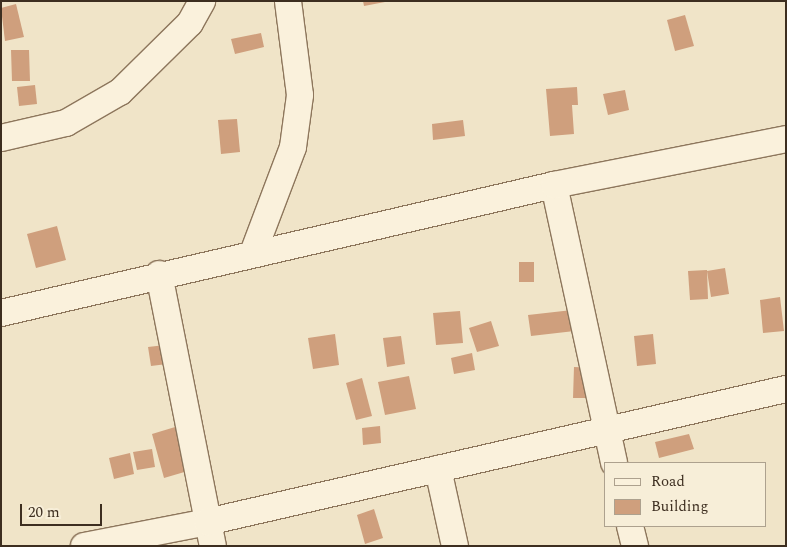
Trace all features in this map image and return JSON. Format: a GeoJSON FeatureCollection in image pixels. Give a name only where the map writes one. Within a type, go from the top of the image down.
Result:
{"type":"FeatureCollection","features":[{"type":"Feature","properties":{"kind":"street"},"geometry":{"type":"LineString","coordinates":[[1,138],[66,123],[120,92],[190,23],[202,1]]}},
{"type":"Feature","properties":{"kind":"street"},"geometry":{"type":"LineString","coordinates":[[253,253],[293,147],[300,95],[288,1]]}},
{"type":"Feature","properties":{"kind":"street"},"geometry":{"type":"LineString","coordinates":[[1,313],[159,274],[554,185],[786,139]]}},
{"type":"Feature","properties":{"kind":"street"},"geometry":{"type":"LineString","coordinates":[[554,185],[614,462]]}},
{"type":"Feature","properties":{"kind":"street"},"geometry":{"type":"LineString","coordinates":[[159,274],[210,534]]}},
{"type":"Feature","properties":{"kind":"street"},"geometry":{"type":"LineString","coordinates":[[84,546],[210,534],[438,470],[786,389]]}},
{"type":"Feature","properties":{"kind":"street"},"geometry":{"type":"LineString","coordinates":[[438,470],[455,546]]}},
{"type":"Feature","properties":{"kind":"street"},"geometry":{"type":"LineString","coordinates":[[630,527],[635,546]]}},
{"type":"Feature","properties":{"kind":"building"},"geometry":{"type":"Polygon","coordinates":[[[363,1],[385,1],[385,2],[364,6],[363,1]]]}},
{"type":"Feature","properties":{"kind":"building"},"geometry":{"type":"Polygon","coordinates":[[[16,4],[24,37],[5,41],[1,8],[16,4]]]}},
{"type":"Feature","properties":{"kind":"building"},"geometry":{"type":"Polygon","coordinates":[[[685,15],[694,46],[675,51],[667,20],[685,15]]]}},
{"type":"Feature","properties":{"kind":"building"},"geometry":{"type":"Polygon","coordinates":[[[261,33],[264,47],[235,54],[231,39],[261,33]]]}},
{"type":"Feature","properties":{"kind":"building"},"geometry":{"type":"Polygon","coordinates":[[[11,50],[29,50],[30,81],[12,81],[11,50]]]}},
{"type":"Feature","properties":{"kind":"building"},"geometry":{"type":"Polygon","coordinates":[[[35,85],[37,104],[19,106],[17,87],[35,85]]]}},
{"type":"Feature","properties":{"kind":"building"},"geometry":{"type":"Polygon","coordinates":[[[577,87],[578,105],[572,105],[574,134],[550,136],[546,89],[577,87]]]}},
{"type":"Feature","properties":{"kind":"building"},"geometry":{"type":"Polygon","coordinates":[[[625,90],[629,110],[608,115],[603,94],[625,90]]]}},
{"type":"Feature","properties":{"kind":"building"},"geometry":{"type":"Polygon","coordinates":[[[237,119],[240,152],[221,154],[218,120],[237,119]]]}},
{"type":"Feature","properties":{"kind":"building"},"geometry":{"type":"Polygon","coordinates":[[[463,120],[465,136],[433,140],[432,124],[463,120]]]}},
{"type":"Feature","properties":{"kind":"building"},"geometry":{"type":"Polygon","coordinates":[[[57,226],[66,260],[36,268],[27,234],[57,226]]]}},
{"type":"Feature","properties":{"kind":"building"},"geometry":{"type":"Polygon","coordinates":[[[519,262],[534,262],[534,282],[519,282],[519,262]]]}},
{"type":"Feature","properties":{"kind":"building"},"geometry":{"type":"Polygon","coordinates":[[[725,268],[729,294],[711,297],[707,271],[725,268]]]}},
{"type":"Feature","properties":{"kind":"building"},"geometry":{"type":"Polygon","coordinates":[[[707,270],[708,299],[690,300],[688,271],[707,270]]]}},
{"type":"Feature","properties":{"kind":"building"},"geometry":{"type":"Polygon","coordinates":[[[780,297],[784,331],[763,333],[760,300],[780,297]]]}},
{"type":"Feature","properties":{"kind":"building"},"geometry":{"type":"Polygon","coordinates":[[[590,308],[592,329],[531,336],[528,315],[590,308]]]}},
{"type":"Feature","properties":{"kind":"building"},"geometry":{"type":"Polygon","coordinates":[[[460,311],[463,343],[436,345],[433,313],[460,311]]]}},
{"type":"Feature","properties":{"kind":"building"},"geometry":{"type":"Polygon","coordinates":[[[491,321],[499,346],[477,352],[469,328],[491,321]]]}},
{"type":"Feature","properties":{"kind":"building"},"geometry":{"type":"Polygon","coordinates":[[[335,334],[339,365],[313,369],[308,338],[335,334]]]}},
{"type":"Feature","properties":{"kind":"building"},"geometry":{"type":"Polygon","coordinates":[[[653,334],[656,364],[637,366],[634,336],[653,334]]]}},
{"type":"Feature","properties":{"kind":"building"},"geometry":{"type":"Polygon","coordinates":[[[401,336],[405,364],[387,367],[383,338],[401,336]]]}},
{"type":"Feature","properties":{"kind":"building"},"geometry":{"type":"Polygon","coordinates":[[[165,345],[167,364],[151,366],[148,347],[165,345]]]}},
{"type":"Feature","properties":{"kind":"building"},"geometry":{"type":"Polygon","coordinates":[[[472,353],[475,370],[454,374],[451,358],[472,353]]]}},
{"type":"Feature","properties":{"kind":"building"},"geometry":{"type":"Polygon","coordinates":[[[574,367],[600,368],[600,398],[573,398],[574,367]]]}},
{"type":"Feature","properties":{"kind":"building"},"geometry":{"type":"Polygon","coordinates":[[[409,376],[416,409],[385,415],[378,382],[409,376]]]}},
{"type":"Feature","properties":{"kind":"building"},"geometry":{"type":"Polygon","coordinates":[[[362,378],[372,416],[356,420],[346,383],[362,378]]]}},
{"type":"Feature","properties":{"kind":"building"},"geometry":{"type":"Polygon","coordinates":[[[185,424],[198,468],[164,478],[152,434],[185,424]]]}},
{"type":"Feature","properties":{"kind":"building"},"geometry":{"type":"Polygon","coordinates":[[[380,426],[381,443],[363,445],[362,428],[380,426]]]}},
{"type":"Feature","properties":{"kind":"building"},"geometry":{"type":"Polygon","coordinates":[[[689,434],[694,449],[659,458],[655,442],[689,434]]]}},
{"type":"Feature","properties":{"kind":"building"},"geometry":{"type":"Polygon","coordinates":[[[152,449],[155,467],[137,470],[133,452],[152,449]]]}},
{"type":"Feature","properties":{"kind":"building"},"geometry":{"type":"Polygon","coordinates":[[[130,453],[134,474],[114,479],[109,458],[130,453]]]}},
{"type":"Feature","properties":{"kind":"building"},"geometry":{"type":"Polygon","coordinates":[[[374,509],[383,538],[365,544],[357,515],[374,509]]]}}]}
